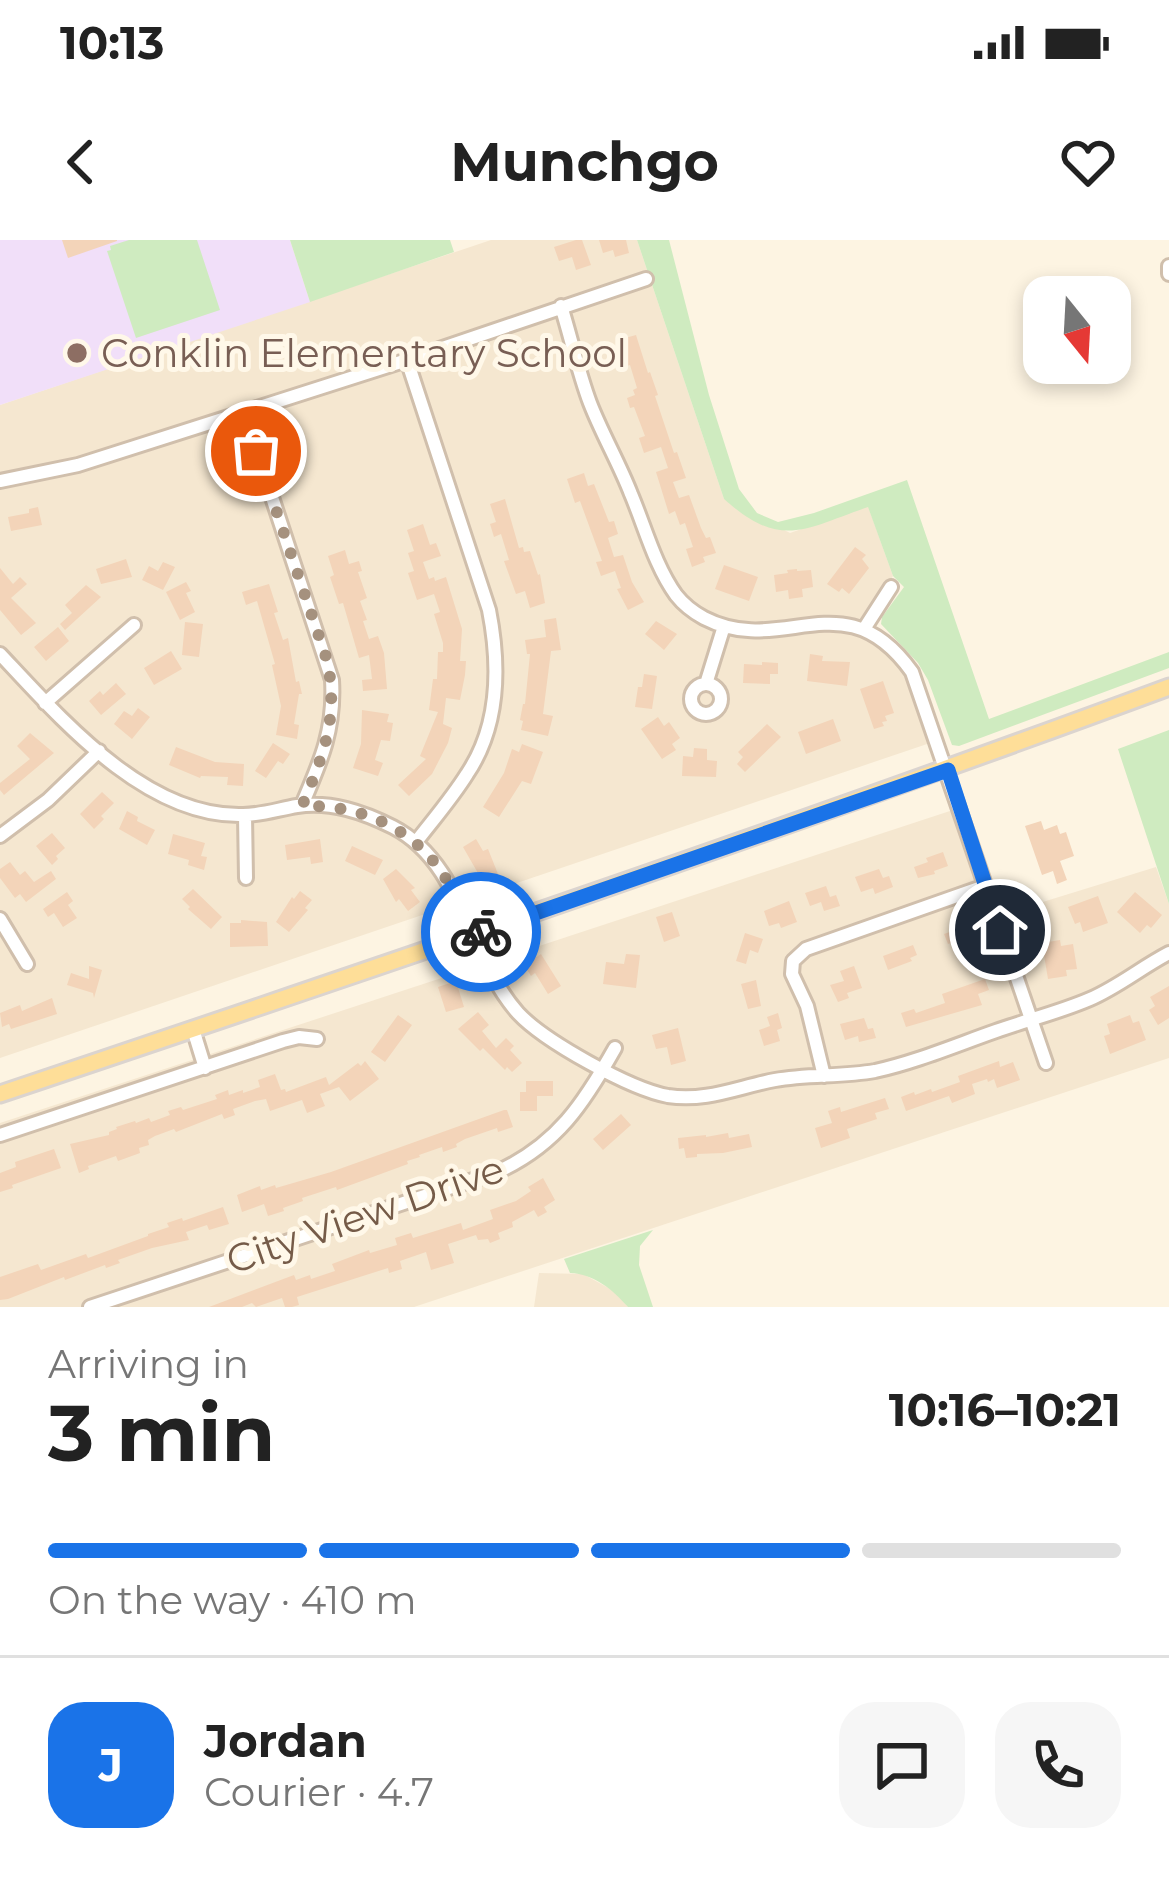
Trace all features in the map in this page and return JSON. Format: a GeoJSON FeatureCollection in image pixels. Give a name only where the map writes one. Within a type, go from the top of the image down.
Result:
{"type":"FeatureCollection","features":[{"type":"Feature","properties":{"kind":"main road"},"geometry":{"type":"LineString","coordinates":[[0,1094],[948,770],[1169,687]]}},
{"type":"Feature","properties":{"kind":"street"},"geometry":{"type":"LineString","coordinates":[[0,482],[78,465],[646,279]]}},
{"type":"Feature","properties":{"kind":"street"},"geometry":{"type":"LineString","coordinates":[[561,306],[590,404],[682,602],[724,626],[759,631],[828,622],[864,628],[892,647],[912,672],[1046,1063]]}},
{"type":"Feature","properties":{"kind":"street"},"geometry":{"type":"LineString","coordinates":[[407,360],[496,644],[495,696],[480,752],[416,842]]}},
{"type":"Feature","properties":{"kind":"street"},"geometry":{"type":"LineString","coordinates":[[244,412],[332,680],[332,721],[302,806]]}},
{"type":"Feature","properties":{"kind":"street"},"geometry":{"type":"LineString","coordinates":[[864,628],[891,587]]}},
{"type":"Feature","properties":{"kind":"street"},"geometry":{"type":"LineString","coordinates":[[46,703],[134,625]]}},
{"type":"Feature","properties":{"kind":"street"},"geometry":{"type":"LineString","coordinates":[[706,684],[724,626]]}},
{"type":"Feature","properties":{"kind":"street"},"geometry":{"type":"LineString","coordinates":[[0,654],[99,751],[165,798],[196,809],[245,815],[328,805],[378,820],[416,842],[445,876],[490,973],[519,1013],[538,1031],[603,1069],[668,1096],[700,1098],[781,1079],[891,1066],[1090,999],[1169,953]]}},
{"type":"Feature","properties":{"kind":"street"},"geometry":{"type":"LineString","coordinates":[[0,836],[48,800],[99,751]]}},
{"type":"Feature","properties":{"kind":"street"},"geometry":{"type":"LineString","coordinates":[[245,815],[246,878]]}},
{"type":"Feature","properties":{"kind":"street"},"geometry":{"type":"LineString","coordinates":[[824,1076],[807,1006],[794,980],[797,955],[986,886]]}},
{"type":"Feature","properties":{"kind":"street"},"geometry":{"type":"LineString","coordinates":[[0,919],[27,964]]}},
{"type":"Feature","properties":{"kind":"street"},"geometry":{"type":"LineString","coordinates":[[193,1029],[205,1067]]}},
{"type":"Feature","properties":{"kind":"street"},"geometry":{"type":"LineString","coordinates":[[0,1136],[283,1041],[316,1039]]}},
{"type":"Feature","properties":{"kind":"street","name":"City View Drive"},"geometry":{"type":"LineString","coordinates":[[90,1307],[516,1163],[557,1133],[581,1106],[615,1048]]}},
{"type":"Feature","properties":{"kind":"shaded area","name":"Conklin Elementary School"},"geometry":{"type":"Polygon","coordinates":[[[0,240],[290,240],[310,302],[0,405],[0,240]]]}},
{"type":"Feature","properties":{"kind":"shaded area"},"geometry":{"type":"Polygon","coordinates":[[[491,240],[637,240],[724,499],[790,533],[868,506],[893,576],[856,634],[885,648],[906,673],[933,742],[0,1058],[0,405],[491,240]]]}},
{"type":"Feature","properties":{"kind":"shaded area"},"geometry":{"type":"Polygon","coordinates":[[[953,810],[991,918],[1156,867],[1169,904],[1169,1058],[414,1307],[0,1307],[0,1123],[953,810]]]}},
{"type":"Feature","properties":{"kind":"shaded area"},"geometry":{"type":"Polygon","coordinates":[[[539,1273],[583,1274],[614,1291],[628,1307],[534,1307],[539,1273]]]}},
{"type":"Feature","properties":{"kind":"green space"},"geometry":{"type":"Polygon","coordinates":[[[129,240],[197,240],[220,310],[136,338],[107,251],[129,240]]]}},
{"type":"Feature","properties":{"kind":"green space"},"geometry":{"type":"Polygon","coordinates":[[[290,240],[450,240],[454,252],[310,302],[290,240]]]}},
{"type":"Feature","properties":{"kind":"green space"},"geometry":{"type":"Polygon","coordinates":[[[637,240],[669,240],[739,489],[757,513],[778,522],[907,480],[989,719],[1169,652],[1169,668],[952,745],[928,680],[881,624],[904,587],[893,576],[868,507],[809,528],[778,530],[744,515],[724,499],[637,240]]]}},
{"type":"Feature","properties":{"kind":"green space"},"geometry":{"type":"Polygon","coordinates":[[[1169,730],[1169,904],[1118,749],[1169,730]]]}},
{"type":"Feature","properties":{"kind":"green space"},"geometry":{"type":"Polygon","coordinates":[[[653,1230],[640,1246],[639,1265],[653,1307],[628,1307],[602,1284],[570,1273],[564,1259],[653,1230]]]}},
{"type":"Feature","properties":{"kind":"building"},"geometry":{"type":"Polygon","coordinates":[[[62,240],[117,240],[117,241],[68,258],[62,240]]]}},
{"type":"Feature","properties":{"kind":"building"},"geometry":{"type":"Polygon","coordinates":[[[582,240],[591,265],[576,270],[572,257],[559,261],[554,247],[582,240]]]}},
{"type":"Feature","properties":{"kind":"building"},"geometry":{"type":"Polygon","coordinates":[[[599,240],[626,240],[629,253],[615,257],[613,250],[603,253],[599,240]]]}},
{"type":"Feature","properties":{"kind":"building"},"geometry":{"type":"Polygon","coordinates":[[[636,335],[686,478],[673,482],[679,498],[689,495],[716,553],[692,567],[686,549],[693,547],[685,523],[680,525],[675,511],[669,514],[656,472],[668,468],[661,447],[644,453],[639,438],[645,436],[627,398],[637,388],[630,365],[617,369],[613,357],[622,354],[618,340],[636,335]]]}},
{"type":"Feature","properties":{"kind":"building"},"geometry":{"type":"Polygon","coordinates":[[[584,473],[588,486],[594,484],[609,522],[614,521],[618,534],[608,538],[614,557],[623,555],[644,602],[628,610],[617,589],[621,588],[615,571],[601,576],[596,562],[602,561],[567,479],[584,473]]]}},
{"type":"Feature","properties":{"kind":"building"},"geometry":{"type":"Polygon","coordinates":[[[505,499],[519,548],[530,551],[540,574],[545,603],[530,608],[525,591],[516,594],[504,561],[509,560],[501,534],[494,537],[490,524],[496,522],[490,504],[505,499]]]}},
{"type":"Feature","properties":{"kind":"building"},"geometry":{"type":"Polygon","coordinates":[[[38,507],[42,525],[11,531],[8,517],[38,507]]]}},
{"type":"Feature","properties":{"kind":"building"},"geometry":{"type":"Polygon","coordinates":[[[423,524],[430,545],[436,543],[441,556],[423,562],[429,579],[446,577],[462,629],[460,661],[466,661],[460,700],[446,698],[443,724],[452,728],[448,743],[432,774],[409,796],[398,785],[426,759],[420,756],[438,712],[429,710],[438,652],[443,652],[434,594],[417,600],[408,573],[414,571],[408,553],[414,551],[407,530],[423,524]]]}},
{"type":"Feature","properties":{"kind":"building"},"geometry":{"type":"Polygon","coordinates":[[[855,547],[866,555],[862,559],[869,568],[849,594],[842,588],[839,592],[827,584],[855,547]]]}},
{"type":"Feature","properties":{"kind":"building"},"geometry":{"type":"Polygon","coordinates":[[[345,550],[349,564],[359,561],[367,598],[360,601],[367,620],[363,621],[369,639],[378,636],[384,653],[387,689],[363,691],[362,680],[372,679],[369,655],[359,658],[330,577],[334,575],[328,556],[345,550]]]}},
{"type":"Feature","properties":{"kind":"building"},"geometry":{"type":"Polygon","coordinates":[[[126,559],[132,577],[101,584],[96,569],[126,559]]]}},
{"type":"Feature","properties":{"kind":"building"},"geometry":{"type":"Polygon","coordinates":[[[163,562],[175,567],[163,590],[142,580],[149,566],[158,571],[163,562]]]}},
{"type":"Feature","properties":{"kind":"building"},"geometry":{"type":"Polygon","coordinates":[[[724,565],[758,577],[749,601],[715,589],[724,565]]]}},
{"type":"Feature","properties":{"kind":"building"},"geometry":{"type":"Polygon","coordinates":[[[0,568],[13,584],[20,577],[27,584],[11,598],[36,623],[21,635],[0,610],[0,568]]]}},
{"type":"Feature","properties":{"kind":"building"},"geometry":{"type":"Polygon","coordinates":[[[811,570],[813,587],[802,589],[803,597],[789,599],[788,590],[776,592],[774,575],[811,570]]]}},
{"type":"Feature","properties":{"kind":"building"},"geometry":{"type":"Polygon","coordinates":[[[186,582],[195,612],[180,620],[166,592],[186,582]]]}},
{"type":"Feature","properties":{"kind":"building"},"geometry":{"type":"Polygon","coordinates":[[[269,584],[302,694],[294,724],[299,725],[297,739],[276,735],[281,706],[275,664],[257,601],[246,605],[242,592],[269,584]]]}},
{"type":"Feature","properties":{"kind":"building"},"geometry":{"type":"Polygon","coordinates":[[[86,585],[101,597],[65,630],[60,624],[72,613],[65,605],[86,585]]]}},
{"type":"Feature","properties":{"kind":"building"},"geometry":{"type":"Polygon","coordinates":[[[556,618],[561,650],[551,651],[543,714],[553,716],[548,736],[521,730],[530,654],[525,640],[546,637],[544,620],[556,618]]]}},
{"type":"Feature","properties":{"kind":"building"},"geometry":{"type":"Polygon","coordinates":[[[656,621],[677,634],[664,650],[645,634],[656,621]]]}},
{"type":"Feature","properties":{"kind":"building"},"geometry":{"type":"Polygon","coordinates":[[[185,622],[203,624],[199,657],[182,655],[185,622]]]}},
{"type":"Feature","properties":{"kind":"building"},"geometry":{"type":"Polygon","coordinates":[[[58,627],[69,641],[46,661],[34,647],[58,627]]]}},
{"type":"Feature","properties":{"kind":"building"},"geometry":{"type":"Polygon","coordinates":[[[171,651],[182,669],[154,685],[144,668],[171,651]]]}},
{"type":"Feature","properties":{"kind":"building"},"geometry":{"type":"Polygon","coordinates":[[[810,654],[823,656],[822,661],[850,662],[847,686],[807,681],[810,654]]]}},
{"type":"Feature","properties":{"kind":"building"},"geometry":{"type":"Polygon","coordinates":[[[778,663],[778,674],[770,674],[770,684],[743,683],[744,664],[778,663]]]}},
{"type":"Feature","properties":{"kind":"building"},"geometry":{"type":"Polygon","coordinates":[[[644,674],[657,676],[652,709],[635,707],[644,674]]]}},
{"type":"Feature","properties":{"kind":"building"},"geometry":{"type":"Polygon","coordinates":[[[883,681],[894,713],[885,716],[884,726],[874,729],[860,689],[883,681]]]}},
{"type":"Feature","properties":{"kind":"building"},"geometry":{"type":"Polygon","coordinates":[[[116,683],[126,694],[101,715],[89,701],[116,683]]]}},
{"type":"Feature","properties":{"kind":"building"},"geometry":{"type":"Polygon","coordinates":[[[138,708],[150,717],[132,739],[114,724],[124,711],[132,716],[138,708]]]}},
{"type":"Feature","properties":{"kind":"building"},"geometry":{"type":"Polygon","coordinates":[[[362,710],[389,714],[387,722],[393,723],[390,741],[381,740],[375,760],[383,763],[378,776],[353,768],[361,744],[362,710]]]}},
{"type":"Feature","properties":{"kind":"building"},"geometry":{"type":"Polygon","coordinates":[[[658,717],[664,726],[669,722],[680,738],[672,744],[676,750],[662,759],[641,729],[658,717]]]}},
{"type":"Feature","properties":{"kind":"building"},"geometry":{"type":"Polygon","coordinates":[[[833,719],[841,741],[806,754],[798,732],[833,719]]]}},
{"type":"Feature","properties":{"kind":"building"},"geometry":{"type":"Polygon","coordinates":[[[767,724],[781,737],[745,772],[737,764],[743,757],[738,752],[767,724]]]}},
{"type":"Feature","properties":{"kind":"building"},"geometry":{"type":"Polygon","coordinates":[[[30,733],[54,753],[4,795],[0,783],[30,759],[17,746],[30,733]]]}},
{"type":"Feature","properties":{"kind":"building"},"geometry":{"type":"Polygon","coordinates":[[[273,743],[290,754],[266,778],[255,771],[273,743]]]}},
{"type":"Feature","properties":{"kind":"building"},"geometry":{"type":"Polygon","coordinates":[[[522,744],[543,752],[531,784],[522,781],[499,817],[483,807],[512,749],[519,752],[522,744]]]}},
{"type":"Feature","properties":{"kind":"building"},"geometry":{"type":"Polygon","coordinates":[[[176,747],[215,762],[244,764],[243,786],[227,785],[228,777],[200,778],[169,765],[176,747]]]}},
{"type":"Feature","properties":{"kind":"building"},"geometry":{"type":"Polygon","coordinates":[[[694,748],[707,749],[707,760],[717,761],[716,777],[682,776],[683,756],[693,757],[694,748]]]}},
{"type":"Feature","properties":{"kind":"building"},"geometry":{"type":"Polygon","coordinates":[[[102,792],[114,803],[94,829],[80,814],[102,792]]]}},
{"type":"Feature","properties":{"kind":"building"},"geometry":{"type":"Polygon","coordinates":[[[127,811],[155,830],[147,845],[119,829],[127,811]]]}},
{"type":"Feature","properties":{"kind":"building"},"geometry":{"type":"Polygon","coordinates":[[[1041,821],[1044,830],[1057,825],[1060,834],[1066,832],[1074,856],[1060,861],[1067,880],[1057,884],[1053,871],[1042,875],[1025,826],[1041,821]]]}},
{"type":"Feature","properties":{"kind":"building"},"geometry":{"type":"Polygon","coordinates":[[[52,833],[65,848],[52,865],[36,846],[52,833]]]}},
{"type":"Feature","properties":{"kind":"building"},"geometry":{"type":"Polygon","coordinates":[[[173,834],[205,843],[204,870],[168,854],[173,834]]]}},
{"type":"Feature","properties":{"kind":"building"},"geometry":{"type":"Polygon","coordinates":[[[320,839],[323,862],[311,864],[310,857],[287,860],[285,845],[320,839]]]}},
{"type":"Feature","properties":{"kind":"building"},"geometry":{"type":"Polygon","coordinates":[[[476,839],[483,851],[488,849],[498,874],[483,882],[463,847],[476,839]]]}},
{"type":"Feature","properties":{"kind":"building"},"geometry":{"type":"Polygon","coordinates":[[[352,846],[383,860],[375,875],[345,861],[352,846]]]}},
{"type":"Feature","properties":{"kind":"building"},"geometry":{"type":"Polygon","coordinates":[[[943,852],[948,866],[918,878],[914,867],[943,852]]]}},
{"type":"Feature","properties":{"kind":"building"},"geometry":{"type":"Polygon","coordinates":[[[10,862],[34,882],[51,871],[56,879],[26,902],[20,894],[15,898],[0,878],[0,869],[10,862]]]}},
{"type":"Feature","properties":{"kind":"building"},"geometry":{"type":"Polygon","coordinates":[[[396,869],[415,888],[411,890],[420,902],[408,911],[399,899],[396,902],[383,879],[396,869]]]}},
{"type":"Feature","properties":{"kind":"building"},"geometry":{"type":"Polygon","coordinates":[[[879,869],[893,887],[875,894],[873,888],[861,892],[855,877],[879,869]]]}},
{"type":"Feature","properties":{"kind":"building"},"geometry":{"type":"Polygon","coordinates":[[[826,886],[840,906],[824,911],[821,902],[810,906],[805,893],[826,886]]]}},
{"type":"Feature","properties":{"kind":"building"},"geometry":{"type":"Polygon","coordinates":[[[193,889],[222,917],[211,929],[182,899],[193,889]]]}},
{"type":"Feature","properties":{"kind":"building"},"geometry":{"type":"Polygon","coordinates":[[[300,891],[312,900],[289,932],[276,922],[300,891]]]}},
{"type":"Feature","properties":{"kind":"building"},"geometry":{"type":"Polygon","coordinates":[[[67,892],[73,901],[68,905],[77,918],[63,927],[54,913],[48,917],[43,909],[67,892]]]}},
{"type":"Feature","properties":{"kind":"building"},"geometry":{"type":"Polygon","coordinates":[[[1135,892],[1162,915],[1140,933],[1117,912],[1135,892]]]}},
{"type":"Feature","properties":{"kind":"building"},"geometry":{"type":"Polygon","coordinates":[[[1098,896],[1108,923],[1083,932],[1068,907],[1098,896]]]}},
{"type":"Feature","properties":{"kind":"building"},"geometry":{"type":"Polygon","coordinates":[[[789,901],[797,922],[781,928],[779,923],[769,926],[764,911],[789,901]]]}},
{"type":"Feature","properties":{"kind":"building"},"geometry":{"type":"Polygon","coordinates":[[[672,912],[680,936],[664,942],[656,917],[672,912]]]}},
{"type":"Feature","properties":{"kind":"building"},"geometry":{"type":"Polygon","coordinates":[[[267,922],[268,946],[230,947],[230,923],[267,922]]]}},
{"type":"Feature","properties":{"kind":"building"},"geometry":{"type":"Polygon","coordinates":[[[958,929],[960,935],[969,931],[975,947],[959,954],[944,934],[958,929]]]}},
{"type":"Feature","properties":{"kind":"building"},"geometry":{"type":"Polygon","coordinates":[[[745,933],[763,939],[758,953],[750,950],[746,964],[736,961],[745,933]]]}},
{"type":"Feature","properties":{"kind":"building"},"geometry":{"type":"Polygon","coordinates":[[[1060,940],[1061,946],[1073,944],[1077,969],[1048,979],[1042,943],[1060,940]]]}},
{"type":"Feature","properties":{"kind":"building"},"geometry":{"type":"Polygon","coordinates":[[[913,945],[917,955],[912,961],[888,970],[883,956],[913,945]]]}},
{"type":"Feature","properties":{"kind":"building"},"geometry":{"type":"Polygon","coordinates":[[[541,954],[561,986],[548,994],[524,965],[541,954]]]}},
{"type":"Feature","properties":{"kind":"building"},"geometry":{"type":"Polygon","coordinates":[[[626,954],[640,955],[636,988],[603,984],[606,962],[624,964],[626,954]]]}},
{"type":"Feature","properties":{"kind":"building"},"geometry":{"type":"Polygon","coordinates":[[[89,966],[102,970],[94,998],[93,993],[67,985],[71,973],[89,979],[89,966]]]}},
{"type":"Feature","properties":{"kind":"building"},"geometry":{"type":"Polygon","coordinates":[[[854,966],[862,988],[838,1002],[830,985],[844,981],[840,971],[854,966]]]}},
{"type":"Feature","properties":{"kind":"building"},"geometry":{"type":"Polygon","coordinates":[[[985,979],[989,990],[978,994],[982,1005],[906,1027],[901,1013],[945,1003],[942,994],[985,979]]]}},
{"type":"Feature","properties":{"kind":"building"},"geometry":{"type":"Polygon","coordinates":[[[756,980],[761,1006],[748,1009],[741,984],[756,980]]]}},
{"type":"Feature","properties":{"kind":"building"},"geometry":{"type":"Polygon","coordinates":[[[456,981],[464,1007],[446,1012],[438,987],[456,981]]]}},
{"type":"Feature","properties":{"kind":"building"},"geometry":{"type":"Polygon","coordinates":[[[1169,986],[1169,1018],[1158,1025],[1149,1010],[1155,1006],[1150,997],[1169,986]]]}},
{"type":"Feature","properties":{"kind":"building"},"geometry":{"type":"Polygon","coordinates":[[[52,998],[57,1014],[11,1029],[9,1024],[2,1027],[0,1013],[20,1005],[22,1011],[52,998]]]}},
{"type":"Feature","properties":{"kind":"building"},"geometry":{"type":"Polygon","coordinates":[[[478,1012],[489,1025],[482,1031],[496,1048],[506,1038],[514,1046],[510,1050],[522,1063],[512,1072],[458,1029],[478,1012]]]}},
{"type":"Feature","properties":{"kind":"building"},"geometry":{"type":"Polygon","coordinates":[[[778,1013],[780,1041],[764,1046],[759,1030],[770,1026],[767,1017],[778,1013]]]}},
{"type":"Feature","properties":{"kind":"building"},"geometry":{"type":"Polygon","coordinates":[[[398,1015],[412,1025],[385,1062],[371,1052],[398,1015]]]}},
{"type":"Feature","properties":{"kind":"building"},"geometry":{"type":"Polygon","coordinates":[[[1130,1015],[1133,1023],[1139,1021],[1146,1040],[1110,1054],[1104,1036],[1110,1034],[1107,1024],[1130,1015]]]}},
{"type":"Feature","properties":{"kind":"building"},"geometry":{"type":"Polygon","coordinates":[[[864,1018],[876,1038],[845,1040],[840,1024],[864,1018]]]}},
{"type":"Feature","properties":{"kind":"building"},"geometry":{"type":"Polygon","coordinates":[[[678,1028],[686,1061],[671,1065],[667,1047],[656,1049],[652,1035],[678,1028]]]}},
{"type":"Feature","properties":{"kind":"building"},"geometry":{"type":"Polygon","coordinates":[[[365,1061],[379,1079],[350,1101],[339,1087],[320,1094],[325,1106],[307,1113],[302,1100],[270,1111],[266,1099],[255,1101],[233,1109],[235,1115],[224,1119],[222,1114],[155,1136],[139,1148],[140,1153],[118,1161],[116,1156],[79,1173],[70,1144],[109,1135],[116,1127],[135,1121],[149,1118],[151,1122],[170,1115],[168,1111],[217,1099],[215,1095],[228,1090],[229,1095],[243,1093],[275,1074],[286,1092],[326,1077],[329,1085],[365,1061]]]}},
{"type":"Feature","properties":{"kind":"building"},"geometry":{"type":"Polygon","coordinates":[[[999,1061],[1000,1067],[1013,1062],[1020,1080],[997,1088],[994,1079],[987,1079],[972,1084],[975,1094],[952,1103],[949,1096],[906,1111],[901,1097],[960,1082],[958,1076],[999,1061]]]}},
{"type":"Feature","properties":{"kind":"building"},"geometry":{"type":"Polygon","coordinates":[[[526,1081],[553,1081],[553,1096],[537,1096],[537,1111],[520,1111],[520,1092],[526,1092],[526,1081]]]}},
{"type":"Feature","properties":{"kind":"building"},"geometry":{"type":"Polygon","coordinates":[[[885,1098],[889,1109],[875,1113],[877,1119],[847,1129],[850,1138],[821,1148],[815,1128],[832,1123],[828,1111],[840,1107],[841,1112],[885,1098]]]}},
{"type":"Feature","properties":{"kind":"building"},"geometry":{"type":"Polygon","coordinates":[[[504,1110],[513,1127],[465,1139],[443,1152],[442,1147],[419,1155],[408,1164],[302,1198],[284,1211],[268,1216],[264,1204],[242,1212],[237,1195],[260,1186],[261,1190],[276,1188],[331,1172],[504,1110]]]}},
{"type":"Feature","properties":{"kind":"building"},"geometry":{"type":"Polygon","coordinates":[[[621,1114],[631,1125],[603,1150],[593,1139],[621,1114]]]}},
{"type":"Feature","properties":{"kind":"building"},"geometry":{"type":"Polygon","coordinates":[[[728,1133],[729,1138],[749,1134],[752,1147],[686,1158],[684,1148],[679,1149],[678,1138],[728,1133]]]}},
{"type":"Feature","properties":{"kind":"building"},"geometry":{"type":"Polygon","coordinates":[[[54,1149],[61,1168],[0,1192],[0,1173],[16,1167],[15,1162],[54,1149]]]}},
{"type":"Feature","properties":{"kind":"building"},"geometry":{"type":"Polygon","coordinates":[[[543,1178],[555,1200],[544,1207],[547,1212],[538,1217],[534,1210],[512,1222],[513,1227],[498,1233],[500,1239],[490,1243],[476,1235],[448,1244],[454,1263],[431,1270],[426,1252],[400,1261],[402,1269],[389,1273],[388,1268],[297,1297],[299,1305],[292,1307],[285,1307],[282,1298],[256,1307],[252,1303],[209,1307],[294,1275],[296,1280],[310,1275],[311,1279],[335,1271],[332,1264],[397,1245],[395,1238],[411,1233],[413,1238],[461,1223],[463,1230],[493,1219],[490,1210],[516,1201],[543,1178]]]}},
{"type":"Feature","properties":{"kind":"building"},"geometry":{"type":"Polygon","coordinates":[[[223,1207],[229,1224],[209,1230],[207,1225],[186,1232],[189,1240],[0,1300],[0,1277],[38,1264],[41,1270],[86,1254],[88,1258],[169,1227],[167,1223],[223,1207]]]}},
{"type":"Feature","properties":{"kind":"way so far"},"geometry":{"type":"LineString","coordinates":[[256,451],[332,680],[332,721],[302,806],[350,810],[416,842],[445,876],[472,935],[481,932]]}},
{"type":"Feature","properties":{"kind":"place","name":"Conklin Elementary School"},"geometry":{"type":"Point","coordinates":[77,353]}},
{"type":"Feature","properties":{"kind":"route"},"geometry":{"type":"LineString","coordinates":[[481,932],[948,770],[1000,930]]}}]}
